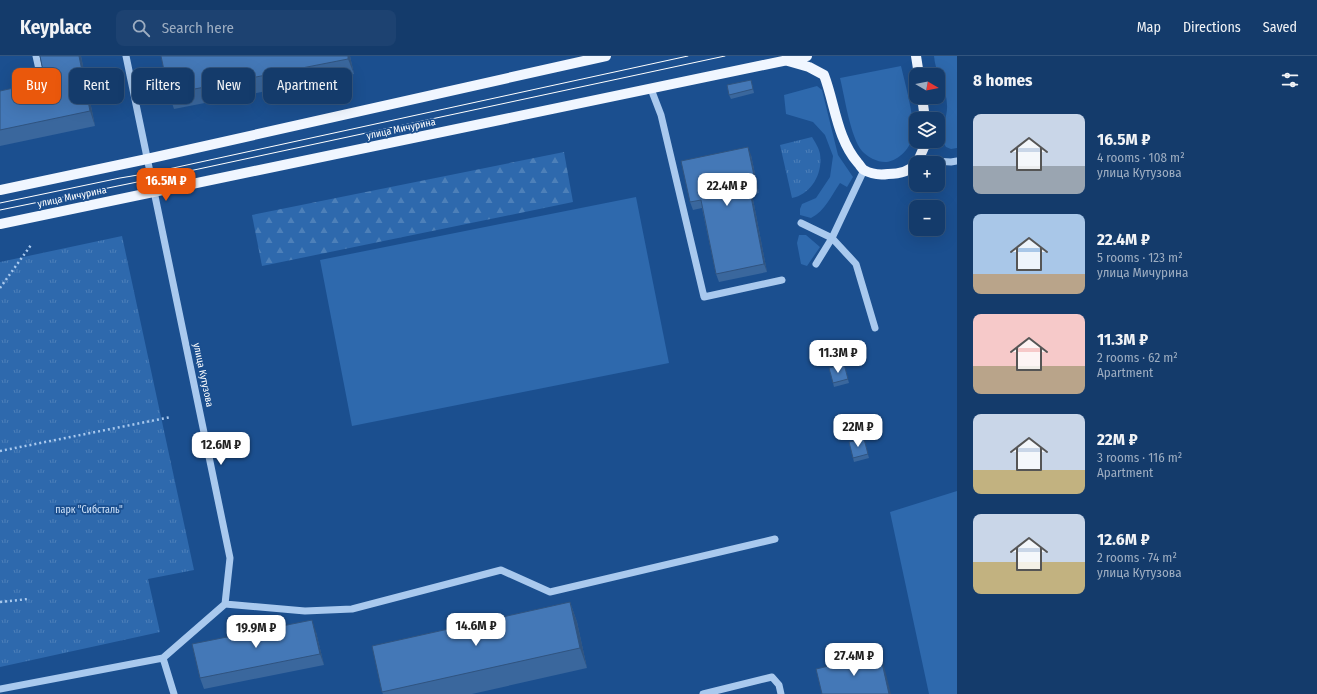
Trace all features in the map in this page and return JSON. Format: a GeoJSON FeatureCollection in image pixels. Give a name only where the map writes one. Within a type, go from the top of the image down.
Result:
{"type":"FeatureCollection","features":[{"type":"Feature","properties":{"kind":"main road"},"geometry":{"type":"LineString","coordinates":[[0,190],[148,159],[606,56]]}},
{"type":"Feature","properties":{"kind":"main road","name":"улица Мичурина"},"geometry":{"type":"LineString","coordinates":[[0,224],[807,56]]}},
{"type":"Feature","properties":{"kind":"main road"},"geometry":{"type":"LineString","coordinates":[[916,56],[918,68]]}},
{"type":"Feature","properties":{"kind":"main road"},"geometry":{"type":"LineString","coordinates":[[786,61],[809,67],[824,75],[830,90],[843,140],[851,156],[864,170],[881,175],[898,174],[909,169]]}},
{"type":"Feature","properties":{"kind":"street"},"geometry":{"type":"LineString","coordinates":[[36,56],[39,68]]}},
{"type":"Feature","properties":{"kind":"street","name":"улица Кутузова"},"geometry":{"type":"LineString","coordinates":[[126,56],[230,558],[225,604]]}},
{"type":"Feature","properties":{"kind":"street"},"geometry":{"type":"LineString","coordinates":[[651,89],[661,115],[704,297],[782,280]]}},
{"type":"Feature","properties":{"kind":"street"},"geometry":{"type":"LineString","coordinates":[[945,162],[957,161]]}},
{"type":"Feature","properties":{"kind":"street"},"geometry":{"type":"LineString","coordinates":[[816,264],[832,238],[864,170]]}},
{"type":"Feature","properties":{"kind":"street"},"geometry":{"type":"LineString","coordinates":[[801,223],[832,238],[856,264],[875,328]]}},
{"type":"Feature","properties":{"kind":"street"},"geometry":{"type":"LineString","coordinates":[[0,689],[163,658],[225,604],[305,611],[352,609],[501,570],[550,592],[775,539]]}},
{"type":"Feature","properties":{"kind":"street"},"geometry":{"type":"LineString","coordinates":[[163,658],[174,694]]}},
{"type":"Feature","properties":{"kind":"street"},"geometry":{"type":"LineString","coordinates":[[702,694],[772,677],[779,685],[781,694]]}},
{"type":"Feature","properties":{"kind":"path"},"geometry":{"type":"LineString","coordinates":[[0,288],[31,245]]}},
{"type":"Feature","properties":{"kind":"path"},"geometry":{"type":"LineString","coordinates":[[0,452],[171,417]]}},
{"type":"Feature","properties":{"kind":"path"},"geometry":{"type":"LineString","coordinates":[[0,602],[28,599]]}},
{"type":"Feature","properties":{"kind":"green space"},"geometry":{"type":"Polygon","coordinates":[[[934,56],[957,56],[957,148],[951,149],[945,145],[945,119],[947,105],[945,95],[945,68],[936,68],[934,56]]]}},
{"type":"Feature","properties":{"kind":"green space"},"geometry":{"type":"Polygon","coordinates":[[[901,66],[911,112],[909,112],[909,146],[904,153],[891,161],[880,162],[862,151],[851,127],[840,78],[901,66]]]}},
{"type":"Feature","properties":{"kind":"green space"},"geometry":{"type":"Polygon","coordinates":[[[817,86],[822,90],[838,155],[853,177],[847,187],[840,183],[824,207],[811,218],[800,215],[800,209],[802,204],[816,198],[830,177],[833,156],[825,135],[813,122],[786,114],[784,95],[817,86]]]}},
{"type":"Feature","properties":{"kind":"green space"},"geometry":{"type":"Polygon","coordinates":[[[812,137],[820,154],[820,169],[810,188],[799,196],[792,198],[780,145],[812,137]]]}},
{"type":"Feature","properties":{"kind":"green space"},"geometry":{"type":"Polygon","coordinates":[[[564,152],[573,202],[262,266],[252,215],[564,152]]]}},
{"type":"Feature","properties":{"kind":"green space"},"geometry":{"type":"Polygon","coordinates":[[[636,197],[669,363],[352,426],[320,260],[636,197]]]}},
{"type":"Feature","properties":{"kind":"green space"},"geometry":{"type":"Polygon","coordinates":[[[799,235],[806,235],[820,247],[807,266],[801,264],[797,243],[799,235]]]}},
{"type":"Feature","properties":{"kind":"green space","name":"парк \"Сибсталь\""},"geometry":{"type":"Polygon","coordinates":[[[122,236],[194,570],[148,579],[160,632],[0,667],[0,262],[122,236]]]}},
{"type":"Feature","properties":{"kind":"green space"},"geometry":{"type":"Polygon","coordinates":[[[957,491],[957,694],[929,694],[890,512],[957,491]]]}},
{"type":"Feature","properties":{"kind":"building"},"geometry":{"type":"Polygon","coordinates":[[[40,56],[79,56],[81,68],[69,68],[69,104],[89,104],[90,111],[0,130],[0,91],[12,88],[12,104],[61,104],[61,68],[42,68],[40,56]]]}},
{"type":"Feature","properties":{"kind":"building"},"geometry":{"type":"Polygon","coordinates":[[[161,56],[348,56],[348,59],[302,68],[263,68],[263,76],[255,77],[255,68],[202,68],[202,88],[194,89],[194,68],[164,68],[161,56]]]}},
{"type":"Feature","properties":{"kind":"building"},"geometry":{"type":"Polygon","coordinates":[[[751,80],[753,89],[729,95],[727,85],[751,80]]]}},
{"type":"Feature","properties":{"kind":"building"},"geometry":{"type":"Polygon","coordinates":[[[748,147],[756,185],[749,186],[764,264],[716,274],[701,200],[690,202],[681,161],[748,147]]]}},
{"type":"Feature","properties":{"kind":"building"},"geometry":{"type":"Polygon","coordinates":[[[844,364],[848,379],[833,383],[829,368],[844,364]]]}},
{"type":"Feature","properties":{"kind":"building"},"geometry":{"type":"Polygon","coordinates":[[[864,439],[868,454],[853,458],[849,442],[864,439]]]}},
{"type":"Feature","properties":{"kind":"building"},"geometry":{"type":"Polygon","coordinates":[[[570,602],[580,648],[382,692],[372,646],[570,602]]]}},
{"type":"Feature","properties":{"kind":"building"},"geometry":{"type":"Polygon","coordinates":[[[312,620],[320,654],[200,678],[192,644],[312,620]]]}},
{"type":"Feature","properties":{"kind":"building"},"geometry":{"type":"Polygon","coordinates":[[[880,654],[889,694],[822,694],[816,669],[880,654]]]}},
{"type":"Feature","properties":{"kind":"tram line"},"geometry":{"type":"LineString","coordinates":[[0,203],[150,173],[688,56]]}},
{"type":"Feature","properties":{"kind":"tram line"},"geometry":{"type":"LineString","coordinates":[[0,210],[152,179],[725,56]]}}]}
